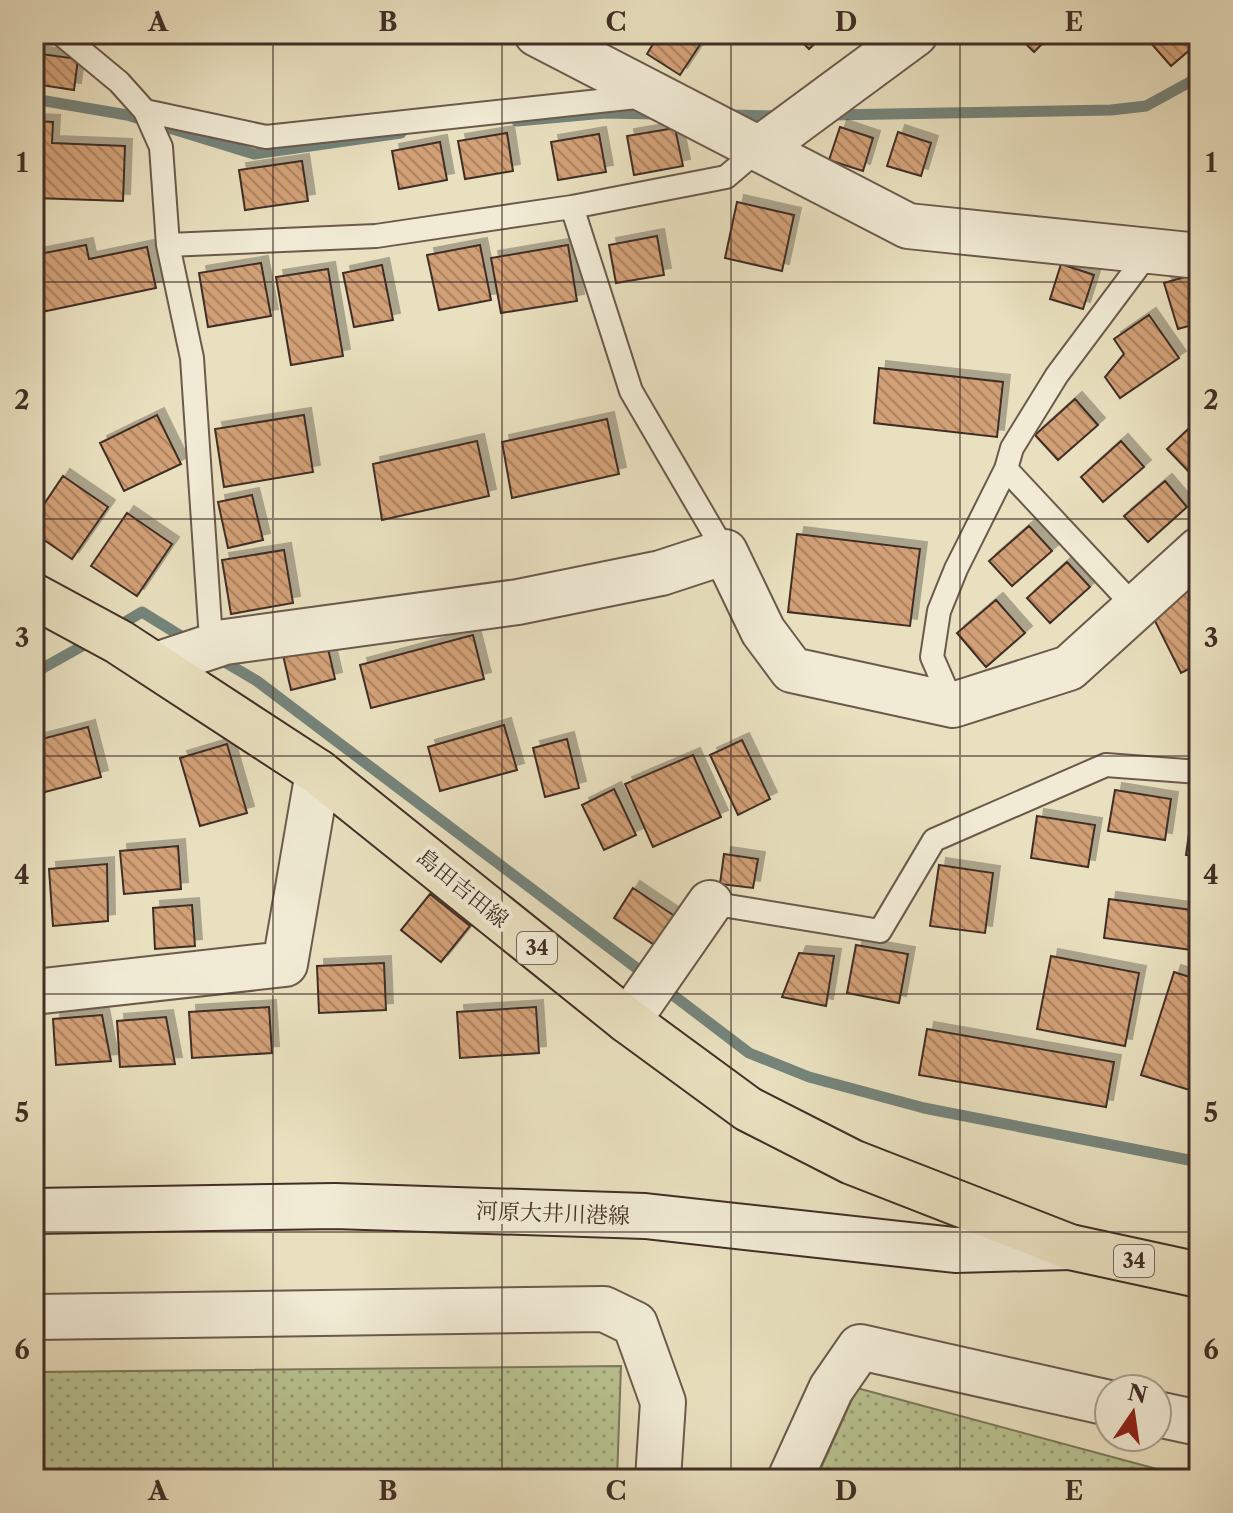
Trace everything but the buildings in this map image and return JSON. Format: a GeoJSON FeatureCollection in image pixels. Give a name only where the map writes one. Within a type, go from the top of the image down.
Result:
{"type":"FeatureCollection","features":[{"type":"Feature","properties":{"kind":"main road","name":"島田吉田線"},"geometry":{"type":"LineString","coordinates":[[34,596],[156,665],[318,772],[628,1021],[748,1109],[852,1162],[1070,1247]]}},
{"type":"Feature","properties":{"kind":"main road","name":"34"},"geometry":{"type":"LineString","coordinates":[[1070,1247],[1199,1275]]}},
{"type":"Feature","properties":{"kind":"street"},"geometry":{"type":"LineString","coordinates":[[537,34],[908,226],[1199,256]]}},
{"type":"Feature","properties":{"kind":"street"},"geometry":{"type":"LineString","coordinates":[[759,149],[915,34]]}},
{"type":"Feature","properties":{"kind":"street"},"geometry":{"type":"LineString","coordinates":[[156,665],[225,642],[518,602],[661,573],[725,552],[763,631],[792,670],[953,705],[1069,668],[1199,550]]}},
{"type":"Feature","properties":{"kind":"street"},"geometry":{"type":"LineString","coordinates":[[34,992],[285,964],[318,772]]}},
{"type":"Feature","properties":{"kind":"street"},"geometry":{"type":"LineString","coordinates":[[628,1021],[710,903]]}},
{"type":"Feature","properties":{"kind":"street","name":"河原大井川港線"},"geometry":{"type":"LineString","coordinates":[[34,1211],[335,1206],[645,1216],[955,1250],[1070,1247]]}},
{"type":"Feature","properties":{"kind":"street"},"geometry":{"type":"LineString","coordinates":[[34,1317],[604,1309],[635,1324],[663,1402],[658,1479]]}},
{"type":"Feature","properties":{"kind":"street"},"geometry":{"type":"LineString","coordinates":[[790,1479],[831,1389],[860,1347],[1093,1399]]}},
{"type":"Feature","properties":{"kind":"street"},"geometry":{"type":"LineString","coordinates":[[1173,1417],[1199,1423]]}},
{"type":"Feature","properties":{"kind":"lane"},"geometry":{"type":"LineString","coordinates":[[61,34],[119,82],[145,111],[161,147],[168,245],[192,358],[210,625],[225,642]]}},
{"type":"Feature","properties":{"kind":"lane"},"geometry":{"type":"LineString","coordinates":[[145,111],[266,137],[656,95]]}},
{"type":"Feature","properties":{"kind":"lane"},"geometry":{"type":"LineString","coordinates":[[168,245],[376,236],[572,207],[726,177],[759,149]]}},
{"type":"Feature","properties":{"kind":"lane"},"geometry":{"type":"LineString","coordinates":[[572,207],[631,391],[725,552]]}},
{"type":"Feature","properties":{"kind":"lane"},"geometry":{"type":"LineString","coordinates":[[953,705],[932,657],[939,611],[1006,469],[1012,448],[1057,375],[1149,252]]}},
{"type":"Feature","properties":{"kind":"lane"},"geometry":{"type":"LineString","coordinates":[[1006,469],[1134,606]]}},
{"type":"Feature","properties":{"kind":"lane"},"geometry":{"type":"LineString","coordinates":[[710,903],[880,931],[934,840],[1106,765],[1199,772]]}},
{"type":"Feature","properties":{"kind":"green space"},"geometry":{"type":"Polygon","coordinates":[[[621,1366],[617,1479],[34,1479],[34,1372],[621,1366]]]}},
{"type":"Feature","properties":{"kind":"green space"},"geometry":{"type":"Polygon","coordinates":[[[857,1388],[1194,1479],[816,1479],[857,1388]]]}},
{"type":"Feature","properties":{"kind":"waterway"},"geometry":{"type":"LineString","coordinates":[[830,115],[1111,110],[1146,106],[1199,77]]}},
{"type":"Feature","properties":{"kind":"waterway"},"geometry":{"type":"LineString","coordinates":[[34,99],[127,115],[254,154],[401,133]]}},
{"type":"Feature","properties":{"kind":"waterway"},"geometry":{"type":"LineString","coordinates":[[517,121],[605,113],[656,114]]}},
{"type":"Feature","properties":{"kind":"waterway"},"geometry":{"type":"LineString","coordinates":[[729,115],[780,116]]}},
{"type":"Feature","properties":{"kind":"waterway"},"geometry":{"type":"LineString","coordinates":[[115,628],[142,612],[189,641]]}},
{"type":"Feature","properties":{"kind":"waterway"},"geometry":{"type":"LineString","coordinates":[[34,673],[93,640]]}},
{"type":"Feature","properties":{"kind":"waterway"},"geometry":{"type":"LineString","coordinates":[[218,658],[257,681],[647,976]]}},
{"type":"Feature","properties":{"kind":"waterway"},"geometry":{"type":"LineString","coordinates":[[661,986],[749,1053],[809,1077],[924,1108],[1199,1162]]}}]}
